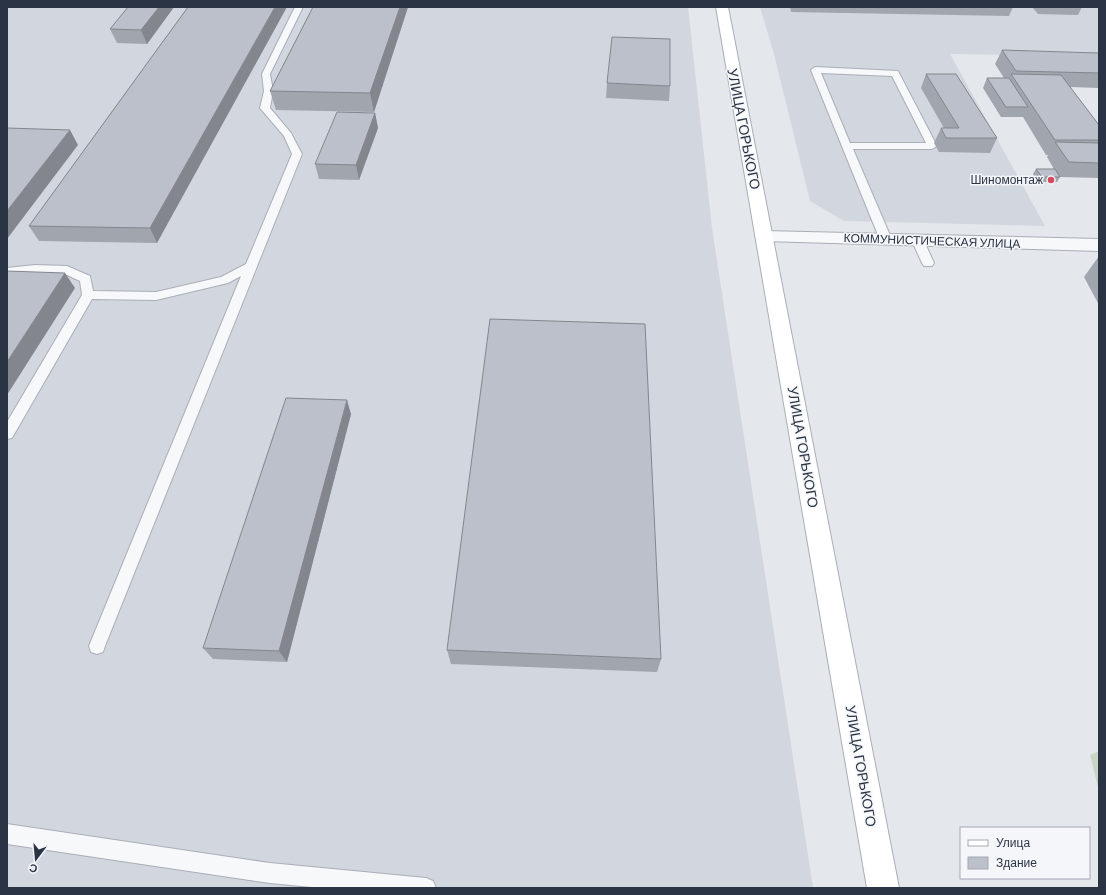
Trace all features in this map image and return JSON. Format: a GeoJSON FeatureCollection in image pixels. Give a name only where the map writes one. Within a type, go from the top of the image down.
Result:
{"type":"FeatureCollection","features":[{"type":"Feature","properties":{"kind":"main road","name":"УЛИЦА ГОРЬКОГО"},"geometry":{"type":"LineString","coordinates":[[722,7],[883,888]]}},
{"type":"Feature","properties":{"kind":"street","name":"КОММУНИСТИЧЕСКАЯ УЛИЦА"},"geometry":{"type":"LineString","coordinates":[[764,236],[1099,245]]}},
{"type":"Feature","properties":{"kind":"lane"},"geometry":{"type":"LineString","coordinates":[[97,646],[297,154],[288,135],[265,108],[269,86],[266,74],[299,7]]}},
{"type":"Feature","properties":{"kind":"lane"},"geometry":{"type":"LineString","coordinates":[[846,146],[932,146],[895,73],[815,70],[846,146],[886,240]]}},
{"type":"Feature","properties":{"kind":"lane"},"geometry":{"type":"LineString","coordinates":[[918,241],[928,263]]}},
{"type":"Feature","properties":{"kind":"lane"},"geometry":{"type":"LineString","coordinates":[[88,295],[156,296],[224,280],[251,266]]}},
{"type":"Feature","properties":{"kind":"lane"},"geometry":{"type":"LineString","coordinates":[[7,272],[35,269],[68,270],[86,279],[88,295],[7,434]]}},
{"type":"Feature","properties":{"kind":"lane"},"geometry":{"type":"LineString","coordinates":[[7,834],[270,873],[426,888]]}},
{"type":"Feature","properties":{"kind":"shaded area"},"geometry":{"type":"Polygon","coordinates":[[[7,7],[688,7],[712,228],[813,888],[7,888],[7,7]]]}},
{"type":"Feature","properties":{"kind":"shaded area"},"geometry":{"type":"Polygon","coordinates":[[[760,7],[1099,7],[1099,56],[950,54],[1045,226],[844,221],[810,201],[774,54],[760,7]]]}},
{"type":"Feature","properties":{"kind":"green space"},"geometry":{"type":"Polygon","coordinates":[[[1099,751],[1099,791],[1090,755],[1099,751]]]}},
{"type":"Feature","properties":{"kind":"building"},"geometry":{"type":"Polygon","coordinates":[[[128,7],[159,7],[141,30],[110,29],[128,7]]]}},
{"type":"Feature","properties":{"kind":"building"},"geometry":{"type":"Polygon","coordinates":[[[188,7],[275,7],[150,228],[29,226],[188,7]]]}},
{"type":"Feature","properties":{"kind":"building"},"geometry":{"type":"Polygon","coordinates":[[[313,7],[400,7],[370,93],[270,91],[313,7]]]}},
{"type":"Feature","properties":{"kind":"building"},"geometry":{"type":"Polygon","coordinates":[[[612,37],[670,39],[670,86],[607,83],[612,37]]]}},
{"type":"Feature","properties":{"kind":"building"},"geometry":{"type":"Polygon","coordinates":[[[1002,50],[1098,53],[1099,73],[1016,71],[1002,50]]]}},
{"type":"Feature","properties":{"kind":"building"},"geometry":{"type":"Polygon","coordinates":[[[926,74],[956,74],[997,138],[946,138],[941,128],[959,128],[926,74]]]}},
{"type":"Feature","properties":{"kind":"building"},"geometry":{"type":"Polygon","coordinates":[[[1011,74],[1061,75],[1099,125],[1099,140],[1055,140],[1011,74]]]}},
{"type":"Feature","properties":{"kind":"building"},"geometry":{"type":"Polygon","coordinates":[[[987,78],[1009,78],[1028,107],[1006,107],[987,78]]]}},
{"type":"Feature","properties":{"kind":"building"},"geometry":{"type":"Polygon","coordinates":[[[337,112],[375,113],[356,165],[315,164],[337,112]]]}},
{"type":"Feature","properties":{"kind":"building"},"geometry":{"type":"Polygon","coordinates":[[[7,128],[70,130],[7,211],[7,128]]]}},
{"type":"Feature","properties":{"kind":"building"},"geometry":{"type":"Polygon","coordinates":[[[1055,142],[1099,143],[1099,163],[1069,162],[1055,142]]]}},
{"type":"Feature","properties":{"kind":"building"},"geometry":{"type":"Polygon","coordinates":[[[1036,169],[1055,169],[1060,177],[1042,177],[1036,169]]]}},
{"type":"Feature","properties":{"kind":"building"},"geometry":{"type":"Polygon","coordinates":[[[7,271],[65,273],[7,362],[7,271]]]}},
{"type":"Feature","properties":{"kind":"building"},"geometry":{"type":"Polygon","coordinates":[[[490,319],[645,324],[661,659],[447,650],[490,319]]]}},
{"type":"Feature","properties":{"kind":"building"},"geometry":{"type":"Polygon","coordinates":[[[286,398],[347,400],[279,651],[203,648],[286,398]]]}},
{"type":"Feature","properties":{"kind":"place","name":"Шиномонтаж"},"geometry":{"type":"Point","coordinates":[1051,180]}}]}
